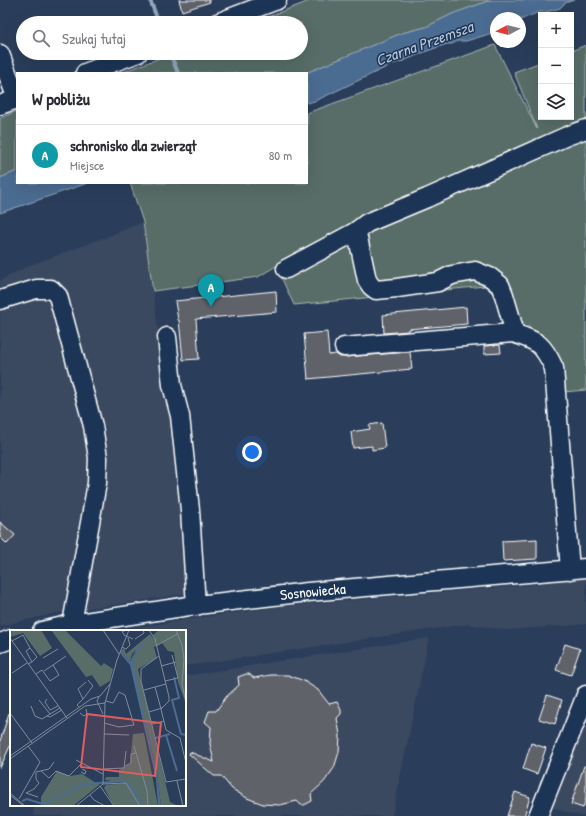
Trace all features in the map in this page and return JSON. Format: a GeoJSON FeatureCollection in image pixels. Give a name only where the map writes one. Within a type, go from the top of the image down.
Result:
{"type":"FeatureCollection","features":[{"type":"Feature","properties":{"kind":"street"},"geometry":{"type":"LineString","coordinates":[[235,16],[277,0]]}},
{"type":"Feature","properties":{"kind":"street"},"geometry":{"type":"LineString","coordinates":[[0,54],[16,96]]}},
{"type":"Feature","properties":{"kind":"street"},"geometry":{"type":"LineString","coordinates":[[88,72],[119,60]]}},
{"type":"Feature","properties":{"kind":"street"},"geometry":{"type":"LineString","coordinates":[[0,105],[16,99]]}},
{"type":"Feature","properties":{"kind":"street"},"geometry":{"type":"LineString","coordinates":[[286,269],[355,232],[367,223],[586,129]]}},
{"type":"Feature","properties":{"kind":"street"},"geometry":{"type":"LineString","coordinates":[[355,232],[358,238],[366,280],[376,290],[438,282],[452,275],[475,271],[490,277],[500,285],[513,326],[513,333]]}},
{"type":"Feature","properties":{"kind":"street"},"geometry":{"type":"LineString","coordinates":[[0,300],[36,289],[51,288],[58,296],[93,426],[98,458],[97,483],[72,624]]}},
{"type":"Feature","properties":{"kind":"street"},"geometry":{"type":"LineString","coordinates":[[344,347],[513,333],[527,337],[538,343],[548,355],[554,368],[578,569]]}},
{"type":"Feature","properties":{"kind":"street"},"geometry":{"type":"LineString","coordinates":[[167,337],[172,385],[180,416],[190,510],[196,606]]}},
{"type":"Feature","properties":{"kind":"street","name":"Sosnowiecka"},"geometry":{"type":"LineString","coordinates":[[46,630],[72,624],[308,592],[578,569]]}},
{"type":"Feature","properties":{"kind":"street"},"geometry":{"type":"LineString","coordinates":[[0,637],[10,636]]}},
{"type":"Feature","properties":{"kind":"street"},"geometry":{"type":"LineString","coordinates":[[0,643],[10,639]]}},
{"type":"Feature","properties":{"kind":"street"},"geometry":{"type":"LineString","coordinates":[[543,814],[586,695]]}},
{"type":"Feature","properties":{"kind":"shaded area"},"geometry":{"type":"Polygon","coordinates":[[[143,222],[166,392],[180,448],[191,593],[57,613],[0,626],[0,281],[26,267],[143,222]]]}},
{"type":"Feature","properties":{"kind":"shaded area"},"geometry":{"type":"Polygon","coordinates":[[[586,578],[586,624],[507,630],[467,624],[186,666],[186,630],[120,630],[296,605],[527,585],[586,578]]]}},
{"type":"Feature","properties":{"kind":"shaded area"},"geometry":{"type":"Polygon","coordinates":[[[429,638],[392,816],[34,816],[33,806],[186,806],[186,676],[429,638]]]}},
{"type":"Feature","properties":{"kind":"shaded area"},"geometry":{"type":"Polygon","coordinates":[[[586,717],[586,816],[581,816],[553,808],[586,717]]]}},
{"type":"Feature","properties":{"kind":"green space"},"geometry":{"type":"Polygon","coordinates":[[[312,0],[491,0],[452,14],[426,27],[402,33],[308,72],[123,72],[154,60],[308,60],[308,16],[270,16],[312,0]]]}},
{"type":"Feature","properties":{"kind":"green space"},"geometry":{"type":"Polygon","coordinates":[[[586,45],[586,390],[563,392],[538,334],[524,323],[485,286],[294,305],[276,266],[258,277],[153,291],[143,222],[130,184],[308,184],[308,113],[490,47],[496,48],[537,129],[514,72],[538,63],[538,120],[574,120],[574,50],[586,45]]]}},
{"type":"Feature","properties":{"kind":"green space"},"geometry":{"type":"Polygon","coordinates":[[[16,111],[16,171],[0,178],[0,118],[16,111]]]}},
{"type":"Feature","properties":{"kind":"water","name":"Czarna Przemsza"},"geometry":{"type":"Polygon","coordinates":[[[491,0],[574,0],[565,3],[560,8],[546,12],[538,12],[526,17],[526,12],[490,12],[490,34],[466,41],[458,41],[452,44],[447,44],[427,51],[393,64],[315,101],[308,103],[308,72],[402,33],[426,27],[452,14],[491,0]]]}},
{"type":"Feature","properties":{"kind":"water"},"geometry":{"type":"Polygon","coordinates":[[[16,171],[16,184],[85,184],[0,213],[0,178],[16,171]]]}},
{"type":"Feature","properties":{"kind":"building"},"geometry":{"type":"Polygon","coordinates":[[[179,0],[209,0],[210,2],[182,11],[179,0]]]}},
{"type":"Feature","properties":{"kind":"building"},"geometry":{"type":"Polygon","coordinates":[[[276,291],[277,312],[196,319],[199,359],[183,360],[179,320],[175,301],[276,291]]]}},
{"type":"Feature","properties":{"kind":"building"},"geometry":{"type":"Polygon","coordinates":[[[466,307],[467,324],[408,329],[408,331],[384,333],[383,315],[466,307]]]}},
{"type":"Feature","properties":{"kind":"building"},"geometry":{"type":"Polygon","coordinates":[[[327,332],[329,355],[336,354],[340,357],[345,357],[410,352],[412,369],[308,379],[304,334],[327,332]]]}},
{"type":"Feature","properties":{"kind":"building"},"geometry":{"type":"Polygon","coordinates":[[[500,345],[501,353],[484,354],[484,346],[500,345]]]}},
{"type":"Feature","properties":{"kind":"building"},"geometry":{"type":"Polygon","coordinates":[[[382,423],[385,448],[372,450],[372,446],[353,448],[351,432],[370,429],[369,425],[382,423]]]}},
{"type":"Feature","properties":{"kind":"building"},"geometry":{"type":"Polygon","coordinates":[[[0,522],[15,535],[7,544],[0,537],[0,522]]]}},
{"type":"Feature","properties":{"kind":"building"},"geometry":{"type":"Polygon","coordinates":[[[537,539],[537,559],[503,561],[502,541],[537,539]]]}},
{"type":"Feature","properties":{"kind":"building"},"geometry":{"type":"Polygon","coordinates":[[[565,644],[580,649],[571,675],[556,670],[565,644]]]}},
{"type":"Feature","properties":{"kind":"building"},"geometry":{"type":"Polygon","coordinates":[[[249,674],[254,678],[271,675],[288,675],[304,681],[318,690],[329,704],[337,702],[341,710],[341,714],[337,718],[340,735],[339,752],[334,768],[324,782],[311,794],[312,801],[304,805],[301,805],[297,801],[280,805],[263,804],[247,798],[232,789],[221,776],[214,776],[189,754],[190,752],[214,762],[210,744],[211,727],[205,722],[209,711],[216,711],[226,697],[239,685],[238,677],[249,674]]]}},
{"type":"Feature","properties":{"kind":"building"},"geometry":{"type":"Polygon","coordinates":[[[547,695],[562,700],[555,724],[539,719],[547,695]]]}},
{"type":"Feature","properties":{"kind":"building"},"geometry":{"type":"Polygon","coordinates":[[[9,713],[10,746],[0,768],[0,741],[9,713]]]}},
{"type":"Feature","properties":{"kind":"building"},"geometry":{"type":"Polygon","coordinates":[[[531,743],[546,748],[537,774],[523,769],[531,743]]]}},
{"type":"Feature","properties":{"kind":"building"},"geometry":{"type":"Polygon","coordinates":[[[584,766],[586,766],[586,798],[583,808],[571,804],[584,766]]]}},
{"type":"Feature","properties":{"kind":"building"},"geometry":{"type":"Polygon","coordinates":[[[515,792],[530,797],[524,816],[507,816],[515,792]]]}},
{"type":"Feature","properties":{"kind":"waterway"},"geometry":{"type":"LineString","coordinates":[[150,0],[156,16]]}},
{"type":"Feature","properties":{"kind":"waterway"},"geometry":{"type":"LineString","coordinates":[[173,60],[178,72]]}},
{"type":"Feature","properties":{"kind":"place","name":"schronisko dla zwierząt"},"geometry":{"type":"Point","coordinates":[211,307]}}]}
